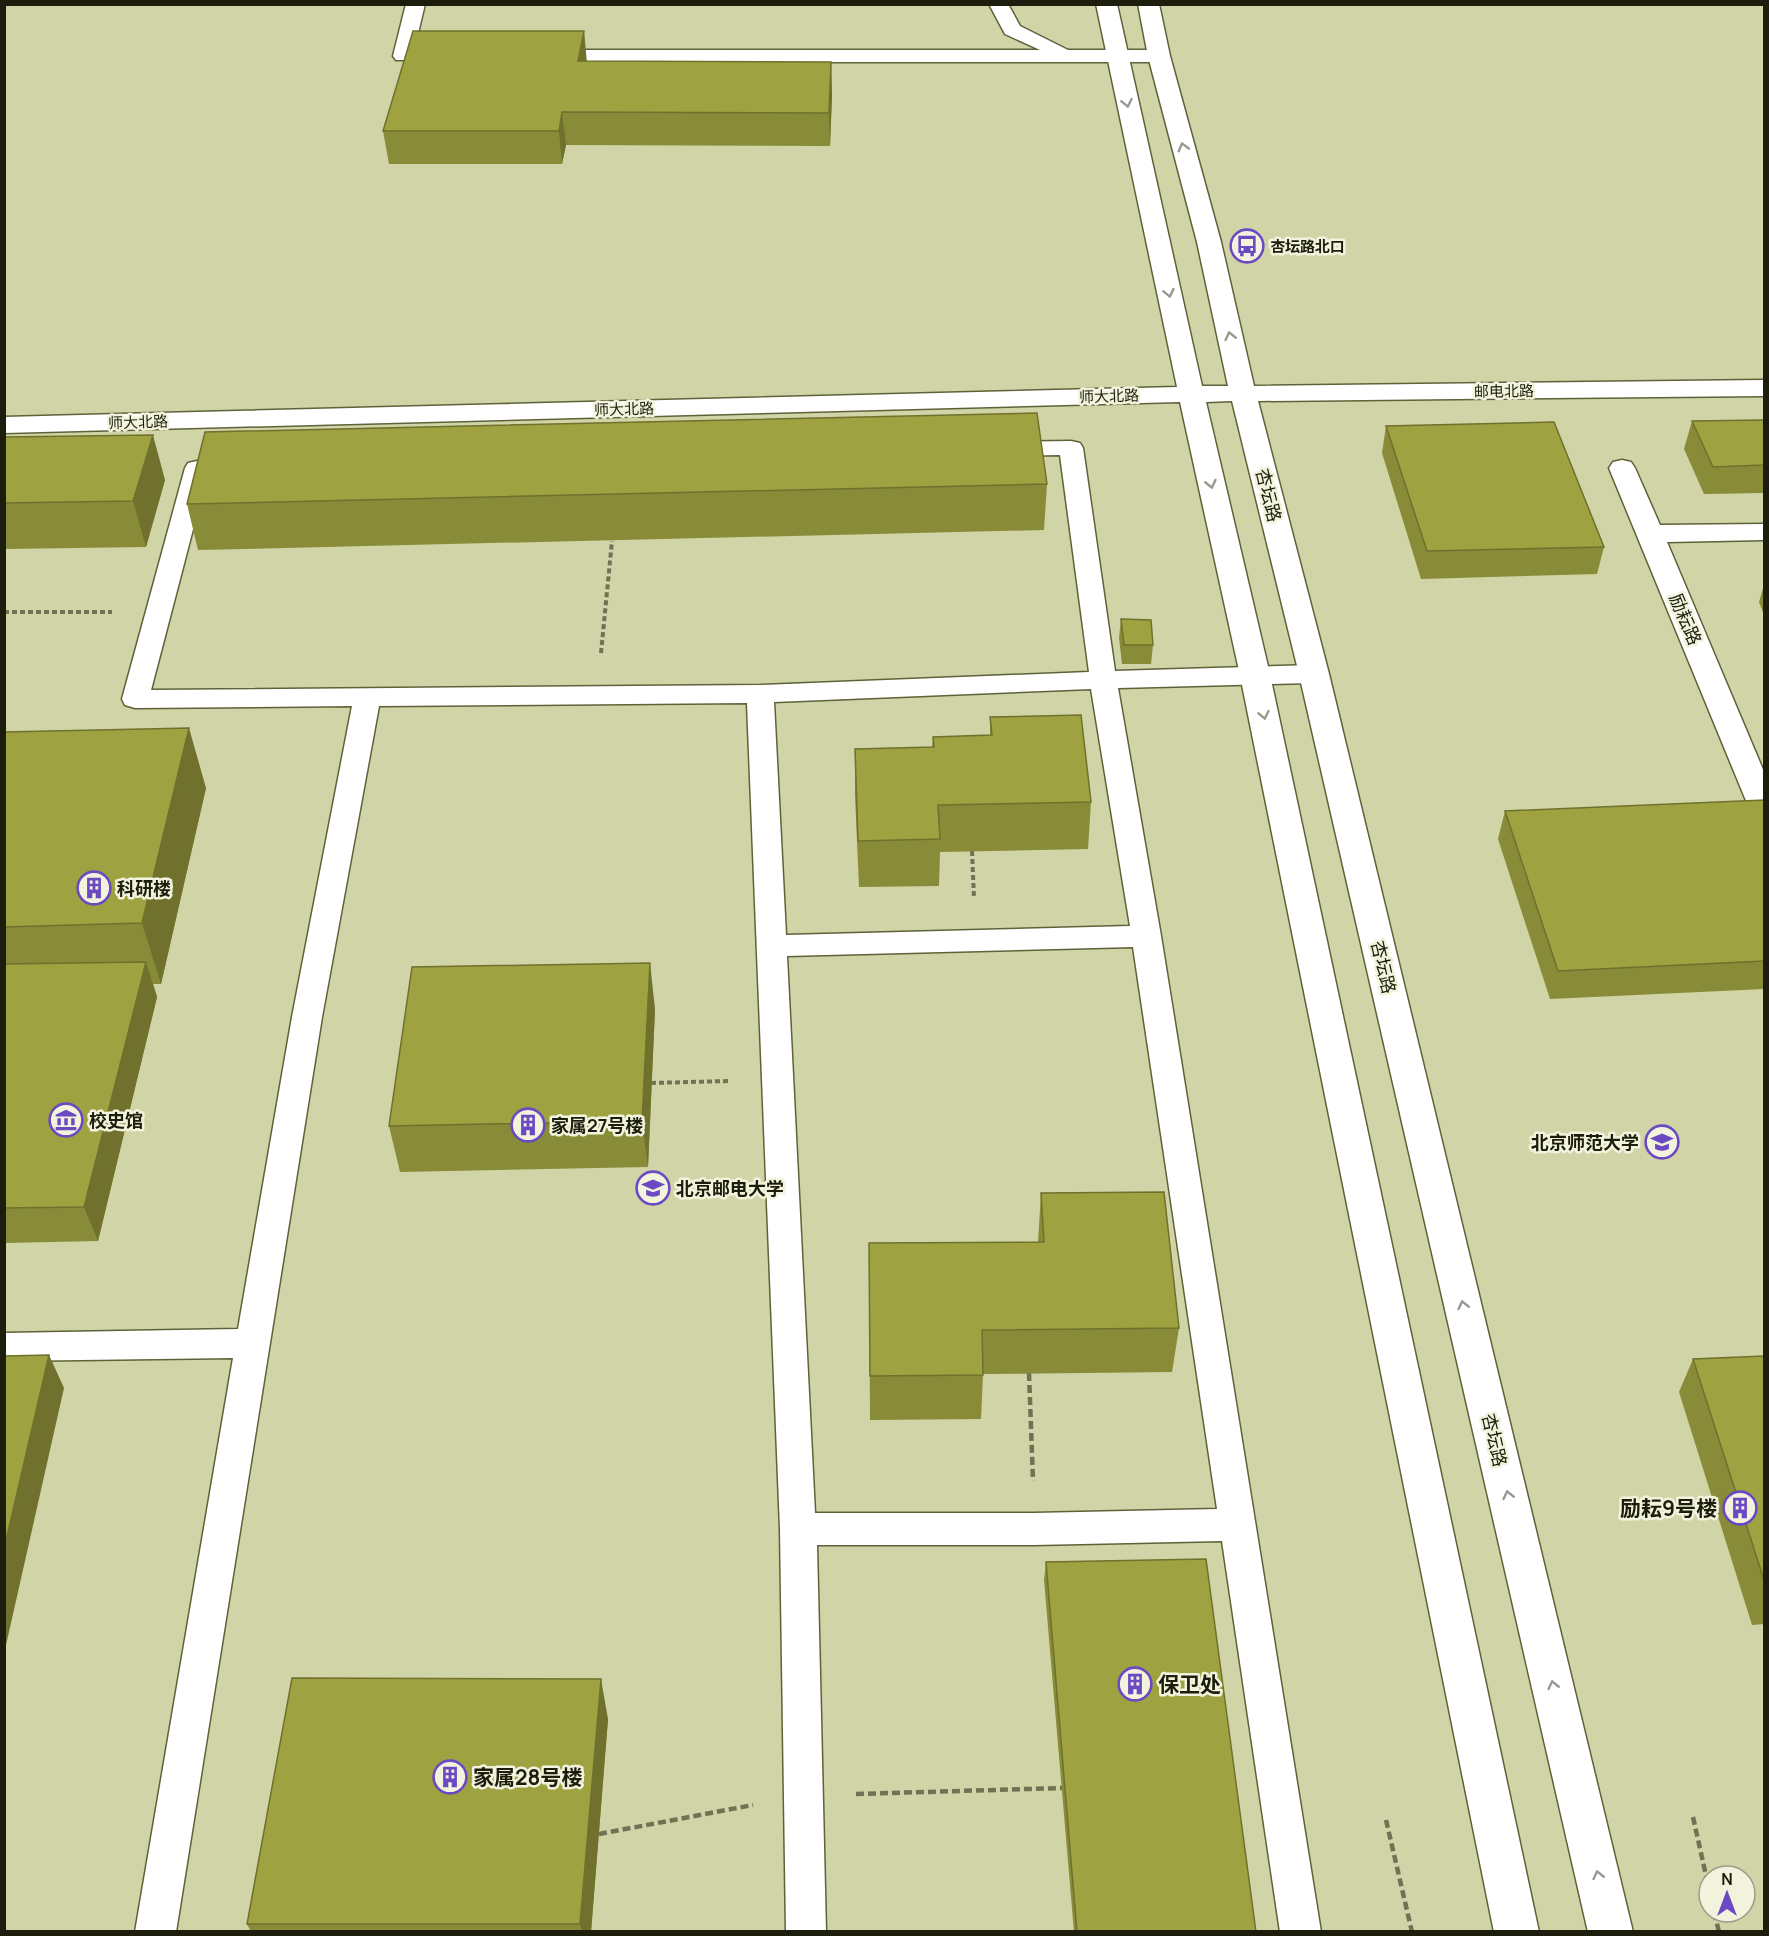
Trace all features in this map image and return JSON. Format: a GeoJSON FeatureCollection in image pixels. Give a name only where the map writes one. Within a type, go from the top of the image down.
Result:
{"type":"FeatureCollection","features":[{"type":"Feature","properties":{"kind":"street"},"geometry":{"type":"LineString","coordinates":[[1106,4],[1255,675],[1517,1932]]}},
{"type":"Feature","properties":{"kind":"street","name":"杏坛路"},"geometry":{"type":"LineString","coordinates":[[1148,4],[1159,56],[1209,242],[1243,393],[1314,674],[1611,1932]]}},
{"type":"Feature","properties":{"kind":"street","name":"邮电北路"},"geometry":{"type":"LineString","coordinates":[[1243,393],[1764,388]]}},
{"type":"Feature","properties":{"kind":"street","name":"师大北路"},"geometry":{"type":"LineString","coordinates":[[4,425],[1243,393]]}},
{"type":"Feature","properties":{"kind":"street","name":"励耘路"},"geometry":{"type":"LineString","coordinates":[[1622,468],[1764,808]]}},
{"type":"Feature","properties":{"kind":"street"},"geometry":{"type":"LineString","coordinates":[[1650,534],[1764,532]]}},
{"type":"Feature","properties":{"kind":"lane"},"geometry":{"type":"LineString","coordinates":[[416,4],[403,56],[462,56]]}},
{"type":"Feature","properties":{"kind":"lane"},"geometry":{"type":"LineString","coordinates":[[998,4],[1012,30],[1068,56]]}},
{"type":"Feature","properties":{"kind":"lane"},"geometry":{"type":"LineString","coordinates":[[533,56],[1159,56]]}},
{"type":"Feature","properties":{"kind":"lane"},"geometry":{"type":"LineString","coordinates":[[975,450],[1071,448],[1103,680],[1146,936],[1301,1932]]}},
{"type":"Feature","properties":{"kind":"lane"},"geometry":{"type":"LineString","coordinates":[[221,467],[197,468],[135,699],[760,694],[1314,674]]}},
{"type":"Feature","properties":{"kind":"lane"},"geometry":{"type":"LineString","coordinates":[[760,694],[798,1529],[806,1932]]}},
{"type":"Feature","properties":{"kind":"lane"},"geometry":{"type":"LineString","coordinates":[[155,1932],[251,1343],[307,1017],[367,697]]}},
{"type":"Feature","properties":{"kind":"lane"},"geometry":{"type":"LineString","coordinates":[[771,946],[1146,936]]}},
{"type":"Feature","properties":{"kind":"lane"},"geometry":{"type":"LineString","coordinates":[[4,1347],[251,1343]]}},
{"type":"Feature","properties":{"kind":"lane"},"geometry":{"type":"LineString","coordinates":[[798,1529],[1034,1529],[1239,1525]]}},
{"type":"Feature","properties":{"kind":"path"},"geometry":{"type":"LineString","coordinates":[[597,695],[612,541]]}},
{"type":"Feature","properties":{"kind":"path"},"geometry":{"type":"LineString","coordinates":[[4,612],[159,612]]}},
{"type":"Feature","properties":{"kind":"path"},"geometry":{"type":"LineString","coordinates":[[651,1083],[777,1080]]}},
{"type":"Feature","properties":{"kind":"path"},"geometry":{"type":"LineString","coordinates":[[1029,1373],[1034,1529]]}},
{"type":"Feature","properties":{"kind":"path"},"geometry":{"type":"LineString","coordinates":[[599,1834],[804,1795],[1062,1788]]}},
{"type":"Feature","properties":{"kind":"path"},"geometry":{"type":"LineString","coordinates":[[1693,1817],[1704,1864]]}},
{"type":"Feature","properties":{"kind":"path"},"geometry":{"type":"LineString","coordinates":[[1386,1820],[1412,1932]]}},
{"type":"Feature","properties":{"kind":"building"},"geometry":{"type":"Polygon","coordinates":[[[413,31],[584,31],[578,61],[831,62],[829,113],[562,112],[559,131],[383,131],[413,31]]]}},
{"type":"Feature","properties":{"kind":"building"},"geometry":{"type":"Polygon","coordinates":[[[1037,413],[1047,484],[187,504],[205,432],[1037,413]]]}},
{"type":"Feature","properties":{"kind":"building"},"geometry":{"type":"Polygon","coordinates":[[[1764,420],[1764,465],[1713,467],[1692,421],[1764,420]]]}},
{"type":"Feature","properties":{"kind":"building"},"geometry":{"type":"Polygon","coordinates":[[[1554,422],[1604,547],[1427,551],[1386,426],[1554,422]]]}},
{"type":"Feature","properties":{"kind":"building"},"geometry":{"type":"Polygon","coordinates":[[[153,435],[133,501],[4,503],[4,437],[153,435]]]}},
{"type":"Feature","properties":{"kind":"building"},"geometry":{"type":"Polygon","coordinates":[[[1121,619],[1151,620],[1153,645],[1124,645],[1121,619]]]}},
{"type":"Feature","properties":{"kind":"building"},"geometry":{"type":"Polygon","coordinates":[[[1081,715],[1091,802],[938,805],[940,839],[858,841],[855,749],[934,747],[933,737],[992,735],[990,717],[1081,715]]]}},
{"type":"Feature","properties":{"kind":"building"},"geometry":{"type":"Polygon","coordinates":[[[189,728],[142,923],[4,927],[4,732],[189,728]]]}},
{"type":"Feature","properties":{"kind":"building"},"geometry":{"type":"Polygon","coordinates":[[[1764,800],[1764,961],[1558,971],[1505,811],[1764,800]]]}},
{"type":"Feature","properties":{"kind":"building","name":"校史馆"},"geometry":{"type":"Polygon","coordinates":[[[146,962],[84,1207],[4,1208],[4,964],[146,962]]]}},
{"type":"Feature","properties":{"kind":"building","name":"家属27号楼"},"geometry":{"type":"Polygon","coordinates":[[[650,963],[642,1121],[389,1126],[412,967],[650,963]]]}},
{"type":"Feature","properties":{"kind":"building"},"geometry":{"type":"Polygon","coordinates":[[[1164,1192],[1179,1328],[982,1330],[983,1375],[870,1376],[869,1243],[1044,1242],[1041,1193],[1164,1192]]]}},
{"type":"Feature","properties":{"kind":"building"},"geometry":{"type":"Polygon","coordinates":[[[49,1355],[4,1549],[4,1356],[49,1355]]]}},
{"type":"Feature","properties":{"kind":"building"},"geometry":{"type":"Polygon","coordinates":[[[1764,1356],[1764,1580],[1693,1359],[1764,1356]]]}},
{"type":"Feature","properties":{"kind":"building","name":"保卫处"},"geometry":{"type":"Polygon","coordinates":[[[1206,1559],[1256,1932],[1077,1932],[1046,1562],[1206,1559]]]}},
{"type":"Feature","properties":{"kind":"building","name":"家属28号楼"},"geometry":{"type":"Polygon","coordinates":[[[292,1678],[601,1679],[580,1924],[247,1924],[292,1678]]]}},
{"type":"Feature","properties":{"kind":"place","name":"杏坛路北口"},"geometry":{"type":"Point","coordinates":[1247,246]}},
{"type":"Feature","properties":{"kind":"place","name":"科研楼"},"geometry":{"type":"Point","coordinates":[94,888]}},
{"type":"Feature","properties":{"kind":"place","name":"校史馆"},"geometry":{"type":"Point","coordinates":[66,1120]}},
{"type":"Feature","properties":{"kind":"place","name":"家属27号楼"},"geometry":{"type":"Point","coordinates":[528,1125]}},
{"type":"Feature","properties":{"kind":"place","name":"北京师范大学"},"geometry":{"type":"Point","coordinates":[1662,1142]}},
{"type":"Feature","properties":{"kind":"place","name":"北京邮电大学"},"geometry":{"type":"Point","coordinates":[653,1188]}},
{"type":"Feature","properties":{"kind":"place","name":"励耘9号楼"},"geometry":{"type":"Point","coordinates":[1740,1508]}},
{"type":"Feature","properties":{"kind":"place","name":"保卫处"},"geometry":{"type":"Point","coordinates":[1135,1684]}},
{"type":"Feature","properties":{"kind":"place","name":"家属28号楼"},"geometry":{"type":"Point","coordinates":[450,1777]}}]}
